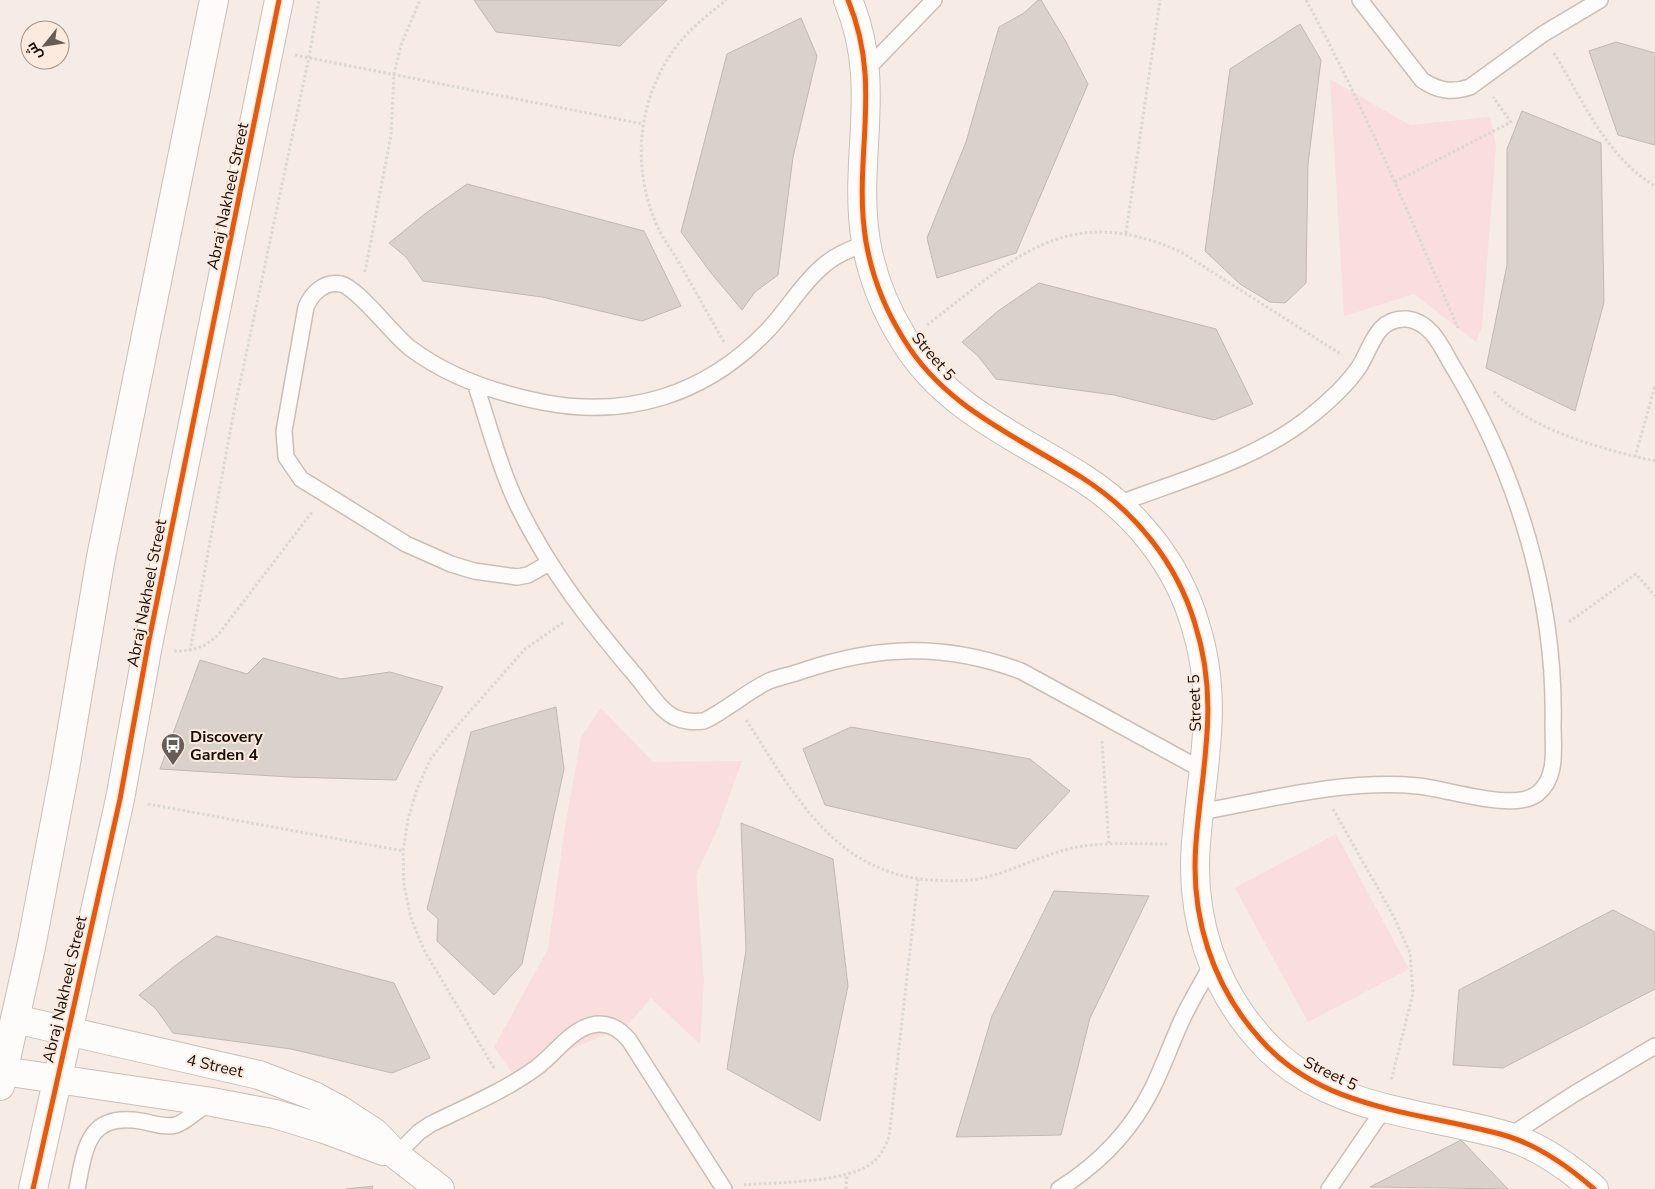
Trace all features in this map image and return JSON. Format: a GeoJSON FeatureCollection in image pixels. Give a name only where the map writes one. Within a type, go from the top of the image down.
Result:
{"type":"FeatureCollection","features":[{"type":"Feature","properties":{"kind":"street"},"geometry":{"type":"LineString","coordinates":[[2,1079],[31,947],[65,769],[101,557],[214,0]]}},
{"type":"Feature","properties":{"kind":"street","name":"Abraj Nakheel Street"},"geometry":{"type":"LineString","coordinates":[[33,1189],[120,799],[148,645],[280,0]]}},
{"type":"Feature","properties":{"kind":"street","name":"Street 5"},"geometry":{"type":"LineString","coordinates":[[848,0],[861,40],[868,91],[863,208],[866,243],[875,278],[887,311],[905,342],[930,376],[962,405],[997,429],[1083,478],[1118,504],[1143,529],[1164,557],[1181,588],[1194,620],[1204,654],[1209,690],[1209,724],[1196,844],[1197,902],[1202,934],[1212,964],[1226,993],[1264,1045],[1312,1082],[1346,1097],[1384,1109],[1508,1137],[1560,1162],[1594,1189]]}},
{"type":"Feature","properties":{"kind":"street","name":"4 Street"},"geometry":{"type":"LineString","coordinates":[[14,1019],[259,1075],[287,1084],[340,1110],[375,1133],[396,1155],[440,1189]]}},
{"type":"Feature","properties":{"kind":"street","name":"4 Street"},"geometry":{"type":"LineString","coordinates":[[2,1079],[57,1078],[212,1102],[291,1118],[396,1155]]}},
{"type":"Feature","properties":{"kind":"lane"},"geometry":{"type":"LineString","coordinates":[[866,70],[934,0]]}},
{"type":"Feature","properties":{"kind":"lane"},"geometry":{"type":"LineString","coordinates":[[1360,0],[1413,71],[1427,84],[1445,91],[1458,91],[1481,80],[1543,34],[1600,0]]}},
{"type":"Feature","properties":{"kind":"lane"},"geometry":{"type":"LineString","coordinates":[[549,563],[528,575],[517,577],[474,572],[450,564],[406,544],[325,496],[301,479],[286,457],[284,431],[306,307],[318,289],[329,284],[340,284],[350,288],[410,348],[441,367],[475,383],[508,394],[542,402],[578,408],[608,409],[668,396],[718,372],[766,332],[822,266],[846,251],[866,243]]}},
{"type":"Feature","properties":{"kind":"lane"},"geometry":{"type":"LineString","coordinates":[[1118,504],[1208,470],[1273,442],[1312,415],[1359,366],[1373,337],[1381,327],[1393,321],[1405,319],[1418,322],[1429,329],[1467,390],[1492,440],[1527,536],[1540,586],[1548,637],[1554,707],[1553,761],[1547,783],[1539,792],[1529,799],[1506,802],[1416,786],[1366,786],[1323,791],[1200,812]]}},
{"type":"Feature","properties":{"kind":"lane"},"geometry":{"type":"LineString","coordinates":[[475,383],[506,478],[549,563],[581,610],[657,702],[673,717],[693,722],[704,721],[769,682],[820,665],[875,652],[934,650],[993,661],[1021,671],[1204,771]]}},
{"type":"Feature","properties":{"kind":"lane"},"geometry":{"type":"LineString","coordinates":[[1059,1189],[1091,1166],[1109,1150],[1140,1111],[1163,1065],[1182,1020],[1212,964]]}},
{"type":"Feature","properties":{"kind":"lane"},"geometry":{"type":"LineString","coordinates":[[396,1155],[419,1132],[431,1124],[536,1068],[586,1026],[606,1024],[614,1027],[629,1040],[724,1188]]}},
{"type":"Feature","properties":{"kind":"lane"},"geometry":{"type":"LineString","coordinates":[[1508,1137],[1574,1094],[1655,1046]]}},
{"type":"Feature","properties":{"kind":"lane"},"geometry":{"type":"LineString","coordinates":[[77,1189],[86,1145],[98,1128],[106,1123],[125,1118],[175,1125],[212,1102]]}},
{"type":"Feature","properties":{"kind":"lane"},"geometry":{"type":"LineString","coordinates":[[1329,1189],[1384,1109]]}},
{"type":"Feature","properties":{"kind":"path"},"geometry":{"type":"LineString","coordinates":[[190,651],[233,416],[309,58],[319,0]]}},
{"type":"Feature","properties":{"kind":"path"},"geometry":{"type":"LineString","coordinates":[[361,297],[391,135],[394,74],[401,45],[420,0]]}},
{"type":"Feature","properties":{"kind":"path"},"geometry":{"type":"LineString","coordinates":[[726,0],[706,16],[676,46],[655,83],[642,124],[640,158],[645,192],[656,225],[734,360]]}},
{"type":"Feature","properties":{"kind":"path"},"geometry":{"type":"LineString","coordinates":[[1126,233],[1160,0]]}},
{"type":"Feature","properties":{"kind":"path"},"geometry":{"type":"LineString","coordinates":[[1306,0],[1336,56],[1394,182],[1459,331]]}},
{"type":"Feature","properties":{"kind":"path"},"geometry":{"type":"LineString","coordinates":[[1543,34],[1601,132],[1621,159],[1655,186]]}},
{"type":"Feature","properties":{"kind":"path"},"geometry":{"type":"LineString","coordinates":[[270,50],[642,124]]}},
{"type":"Feature","properties":{"kind":"path"},"geometry":{"type":"LineString","coordinates":[[1394,182],[1511,122],[1481,80]]}},
{"type":"Feature","properties":{"kind":"path"},"geometry":{"type":"LineString","coordinates":[[905,342],[1020,254],[1036,246],[1071,234],[1099,231],[1126,233],[1155,240],[1208,267],[1359,366]]}},
{"type":"Feature","properties":{"kind":"path"},"geometry":{"type":"LineString","coordinates":[[1634,457],[1655,386]]}},
{"type":"Feature","properties":{"kind":"path"},"geometry":{"type":"LineString","coordinates":[[1491,388],[1501,399],[1534,420],[1566,434],[1634,457],[1655,461]]}},
{"type":"Feature","properties":{"kind":"path"},"geometry":{"type":"LineString","coordinates":[[148,645],[174,651],[190,651],[206,646],[218,635],[325,496]]}},
{"type":"Feature","properties":{"kind":"path"},"geometry":{"type":"LineString","coordinates":[[1548,637],[1636,574],[1655,596]]}},
{"type":"Feature","properties":{"kind":"path"},"geometry":{"type":"LineString","coordinates":[[505,1086],[424,950],[411,918],[406,893],[404,850],[408,819],[416,789],[430,760],[449,735],[525,649],[581,610]]}},
{"type":"Feature","properties":{"kind":"path"},"geometry":{"type":"LineString","coordinates":[[735,703],[808,815],[831,838],[864,861],[886,871],[918,879],[952,882],[986,877],[1048,854],[1078,847],[1110,844],[1196,844]]}},
{"type":"Feature","properties":{"kind":"path"},"geometry":{"type":"LineString","coordinates":[[1099,713],[1110,844]]}},
{"type":"Feature","properties":{"kind":"path"},"geometry":{"type":"LineString","coordinates":[[1323,791],[1393,915],[1410,952],[1412,993],[1384,1109]]}},
{"type":"Feature","properties":{"kind":"path"},"geometry":{"type":"LineString","coordinates":[[120,799],[404,850]]}},
{"type":"Feature","properties":{"kind":"path"},"geometry":{"type":"LineString","coordinates":[[724,1188],[847,1174],[872,1163],[883,1151],[889,1137],[918,879]]}},
{"type":"Feature","properties":{"kind":"path"},"geometry":{"type":"LineString","coordinates":[[846,1189],[847,1174]]}},
{"type":"Feature","properties":{"kind":"shaded area"},"geometry":{"type":"Polygon","coordinates":[[[1330,79],[1410,125],[1490,117],[1496,146],[1482,327],[1476,342],[1414,294],[1344,316],[1330,79]]]}},
{"type":"Feature","properties":{"kind":"shaded area"},"geometry":{"type":"Polygon","coordinates":[[[601,708],[653,762],[742,761],[717,830],[696,875],[704,981],[700,1044],[651,998],[627,1026],[512,1073],[494,1047],[548,949],[564,833],[581,737],[601,708]]]}},
{"type":"Feature","properties":{"kind":"shaded area"},"geometry":{"type":"Polygon","coordinates":[[[1336,834],[1409,969],[1308,1022],[1235,888],[1336,834]]]}},
{"type":"Feature","properties":{"kind":"building"},"geometry":{"type":"Polygon","coordinates":[[[474,0],[667,0],[620,46],[496,32],[474,0]]]}},
{"type":"Feature","properties":{"kind":"building"},"geometry":{"type":"Polygon","coordinates":[[[1038,0],[1041,0],[1065,40],[1088,84],[1016,253],[937,278],[927,238],[966,142],[999,27],[1024,13],[1038,0]]]}},
{"type":"Feature","properties":{"kind":"building"},"geometry":{"type":"Polygon","coordinates":[[[801,18],[817,56],[793,157],[778,275],[755,292],[742,310],[711,273],[681,232],[727,54],[801,18]]]}},
{"type":"Feature","properties":{"kind":"building"},"geometry":{"type":"Polygon","coordinates":[[[1300,24],[1321,60],[1308,164],[1306,283],[1285,303],[1270,302],[1240,284],[1205,251],[1230,69],[1300,24]]]}},
{"type":"Feature","properties":{"kind":"building"},"geometry":{"type":"Polygon","coordinates":[[[1616,42],[1655,53],[1655,145],[1618,135],[1589,51],[1616,42]]]}},
{"type":"Feature","properties":{"kind":"building"},"geometry":{"type":"Polygon","coordinates":[[[1522,111],[1601,143],[1604,302],[1575,411],[1486,368],[1507,265],[1507,149],[1522,111]]]}},
{"type":"Feature","properties":{"kind":"building"},"geometry":{"type":"Polygon","coordinates":[[[467,184],[644,231],[681,306],[642,321],[542,297],[423,281],[406,257],[389,243],[426,213],[467,184]]]}},
{"type":"Feature","properties":{"kind":"building"},"geometry":{"type":"Polygon","coordinates":[[[1039,283],[1216,329],[1253,404],[1214,420],[1114,395],[996,379],[978,356],[962,342],[998,311],[1039,283]]]}},
{"type":"Feature","properties":{"kind":"building"},"geometry":{"type":"Polygon","coordinates":[[[263,658],[341,679],[390,672],[443,687],[396,780],[290,777],[160,769],[200,660],[247,674],[263,658]]]}},
{"type":"Feature","properties":{"kind":"building"},"geometry":{"type":"Polygon","coordinates":[[[556,707],[564,769],[522,964],[494,995],[437,941],[438,919],[427,909],[471,732],[556,707]]]}},
{"type":"Feature","properties":{"kind":"building"},"geometry":{"type":"Polygon","coordinates":[[[851,727],[1030,759],[1070,791],[1016,849],[825,805],[803,749],[851,727]]]}},
{"type":"Feature","properties":{"kind":"building"},"geometry":{"type":"Polygon","coordinates":[[[741,823],[833,859],[848,986],[820,1121],[727,1069],[746,950],[741,823]]]}},
{"type":"Feature","properties":{"kind":"building"},"geometry":{"type":"Polygon","coordinates":[[[1054,891],[1149,896],[1090,1018],[1061,1135],[956,1137],[992,1016],[1054,891]]]}},
{"type":"Feature","properties":{"kind":"building"},"geometry":{"type":"Polygon","coordinates":[[[1613,910],[1655,932],[1655,989],[1503,1068],[1453,1065],[1459,990],[1613,910]]]}},
{"type":"Feature","properties":{"kind":"building"},"geometry":{"type":"Polygon","coordinates":[[[216,936],[394,983],[430,1058],[392,1073],[291,1049],[173,1033],[156,1009],[139,995],[216,936]]]}},
{"type":"Feature","properties":{"kind":"building"},"geometry":{"type":"Polygon","coordinates":[[[1461,1140],[1508,1189],[1370,1187],[1461,1140]]]}},
{"type":"Feature","properties":{"kind":"building"},"geometry":{"type":"Polygon","coordinates":[[[373,1186],[372,1189],[346,1189],[373,1186]]]}},
{"type":"Feature","properties":{"kind":"cycle path"},"geometry":{"type":"LineString","coordinates":[[33,1189],[120,799],[148,645],[279,0]]}},
{"type":"Feature","properties":{"kind":"cycle path"},"geometry":{"type":"LineString","coordinates":[[848,0],[859,32],[864,62],[866,92],[862,181],[866,242],[876,280],[896,327],[920,362],[939,383],[960,401],[983,418],[1081,477],[1101,491],[1136,522],[1152,540],[1165,560],[1187,602],[1202,653],[1207,680],[1208,707],[1205,760],[1196,843],[1197,897],[1208,949],[1229,997],[1261,1040],[1286,1064],[1314,1082],[1376,1106],[1519,1140],[1553,1158],[1594,1189]]}},
{"type":"Feature","properties":{"kind":"place","name":"Discovery Garden 4"},"geometry":{"type":"Point","coordinates":[173,766]}}]}
